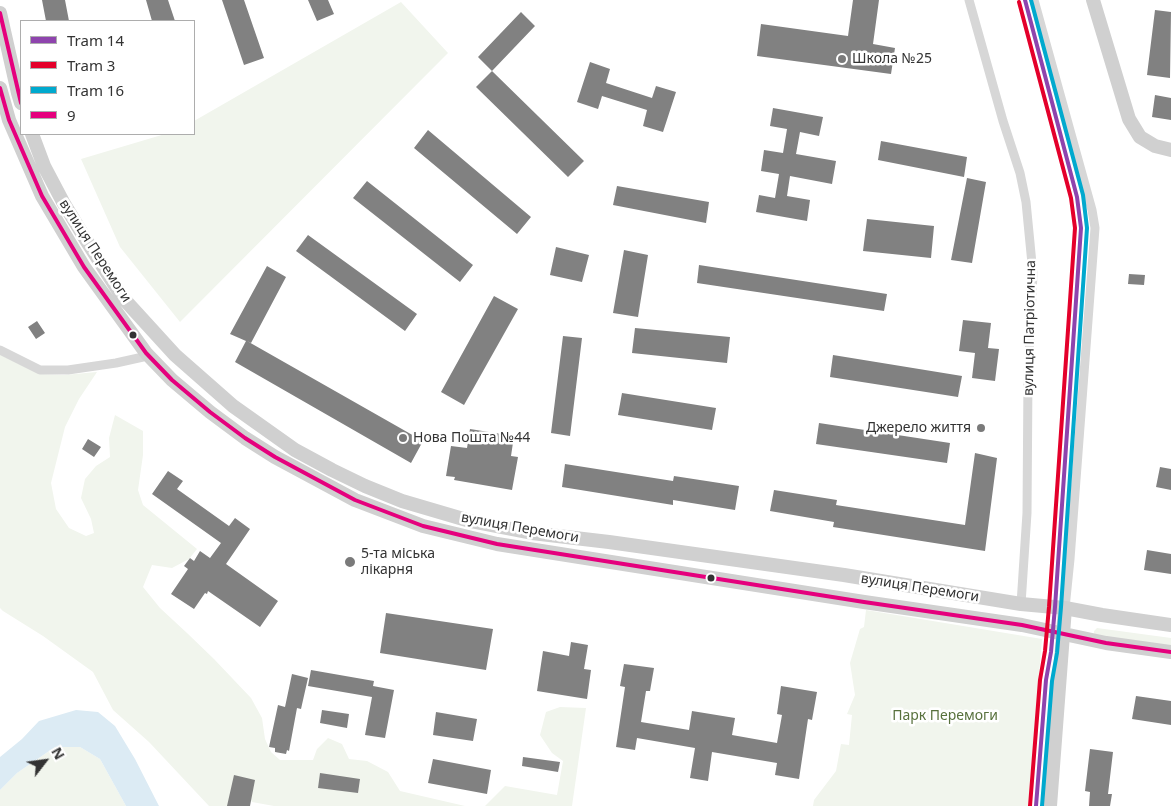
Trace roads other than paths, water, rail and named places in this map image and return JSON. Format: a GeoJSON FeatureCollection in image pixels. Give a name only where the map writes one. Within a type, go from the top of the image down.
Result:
{"type":"FeatureCollection","features":[{"type":"Feature","properties":{"kind":"main road"},"geometry":{"type":"LineString","coordinates":[[1092,0],[1129,119],[1140,137],[1155,146],[1171,150]]}},
{"type":"Feature","properties":{"kind":"main road"},"geometry":{"type":"LineString","coordinates":[[0,13],[20,99]]}},
{"type":"Feature","properties":{"kind":"main road","name":"вулиця Перемоги"},"geometry":{"type":"LineString","coordinates":[[0,88],[9,120],[42,196],[84,267],[146,352],[172,380],[245,438],[275,457],[355,500],[422,526],[497,544],[1022,625],[1106,643],[1171,652]]}},
{"type":"Feature","properties":{"kind":"main road","name":"вулиця Перемоги"},"geometry":{"type":"LineString","coordinates":[[32,135],[44,166],[63,202],[123,298],[174,355],[233,406],[296,450],[332,470],[402,501],[470,521],[532,533],[609,542],[853,577],[1021,604],[1064,608],[1102,616],[1171,625]]}},
{"type":"Feature","properties":{"kind":"main road"},"geometry":{"type":"LineString","coordinates":[[849,599],[853,577]]}},
{"type":"Feature","properties":{"kind":"main road"},"geometry":{"type":"LineString","coordinates":[[1050,806],[1064,608]]}},
{"type":"Feature","properties":{"kind":"street","name":"вулиця Патріотична"},"geometry":{"type":"LineString","coordinates":[[969,0],[1003,121],[1020,173],[1026,202],[1033,274],[1028,377],[1027,513],[1021,604]]}},
{"type":"Feature","properties":{"kind":"street"},"geometry":{"type":"LineString","coordinates":[[1034,0],[1092,210],[1095,228],[1070,559],[1064,608]]}},
{"type":"Feature","properties":{"kind":"street"},"geometry":{"type":"LineString","coordinates":[[0,350],[40,370],[68,370],[116,363],[143,357],[146,352]]}},
{"type":"Feature","properties":{"kind":"tram line","name":"14"},"geometry":{"type":"LineString","coordinates":[[1025,0],[1077,197],[1081,228],[1055,607],[1051,652],[1046,680],[1036,806]]}},
{"type":"Feature","properties":{"kind":"tram line","name":"16"},"geometry":{"type":"LineString","coordinates":[[1031,0],[1083,195],[1087,228],[1061,607],[1057,653],[1052,681],[1042,806]]}},
{"type":"Feature","properties":{"kind":"tram line","name":"3"},"geometry":{"type":"LineString","coordinates":[[1019,2],[1071,198],[1075,228],[1049,607],[1040,680],[1030,806]]}},
{"type":"Feature","properties":{"kind":"place","name":"Школа №25"},"geometry":{"type":"Point","coordinates":[842,59]}},
{"type":"Feature","properties":{"kind":"place","name":"Джерело життя"},"geometry":{"type":"Point","coordinates":[981,428]}},
{"type":"Feature","properties":{"kind":"place","name":"Нова Пошта №44"},"geometry":{"type":"Point","coordinates":[403,438]}},
{"type":"Feature","properties":{"kind":"place","name":"5-та міська лікарня"},"geometry":{"type":"Point","coordinates":[350,562]}},
{"type":"Feature","properties":{"kind":"park label","name":"Парк Перемоги"},"geometry":{"type":"Point","coordinates":[945,716]}}]}
